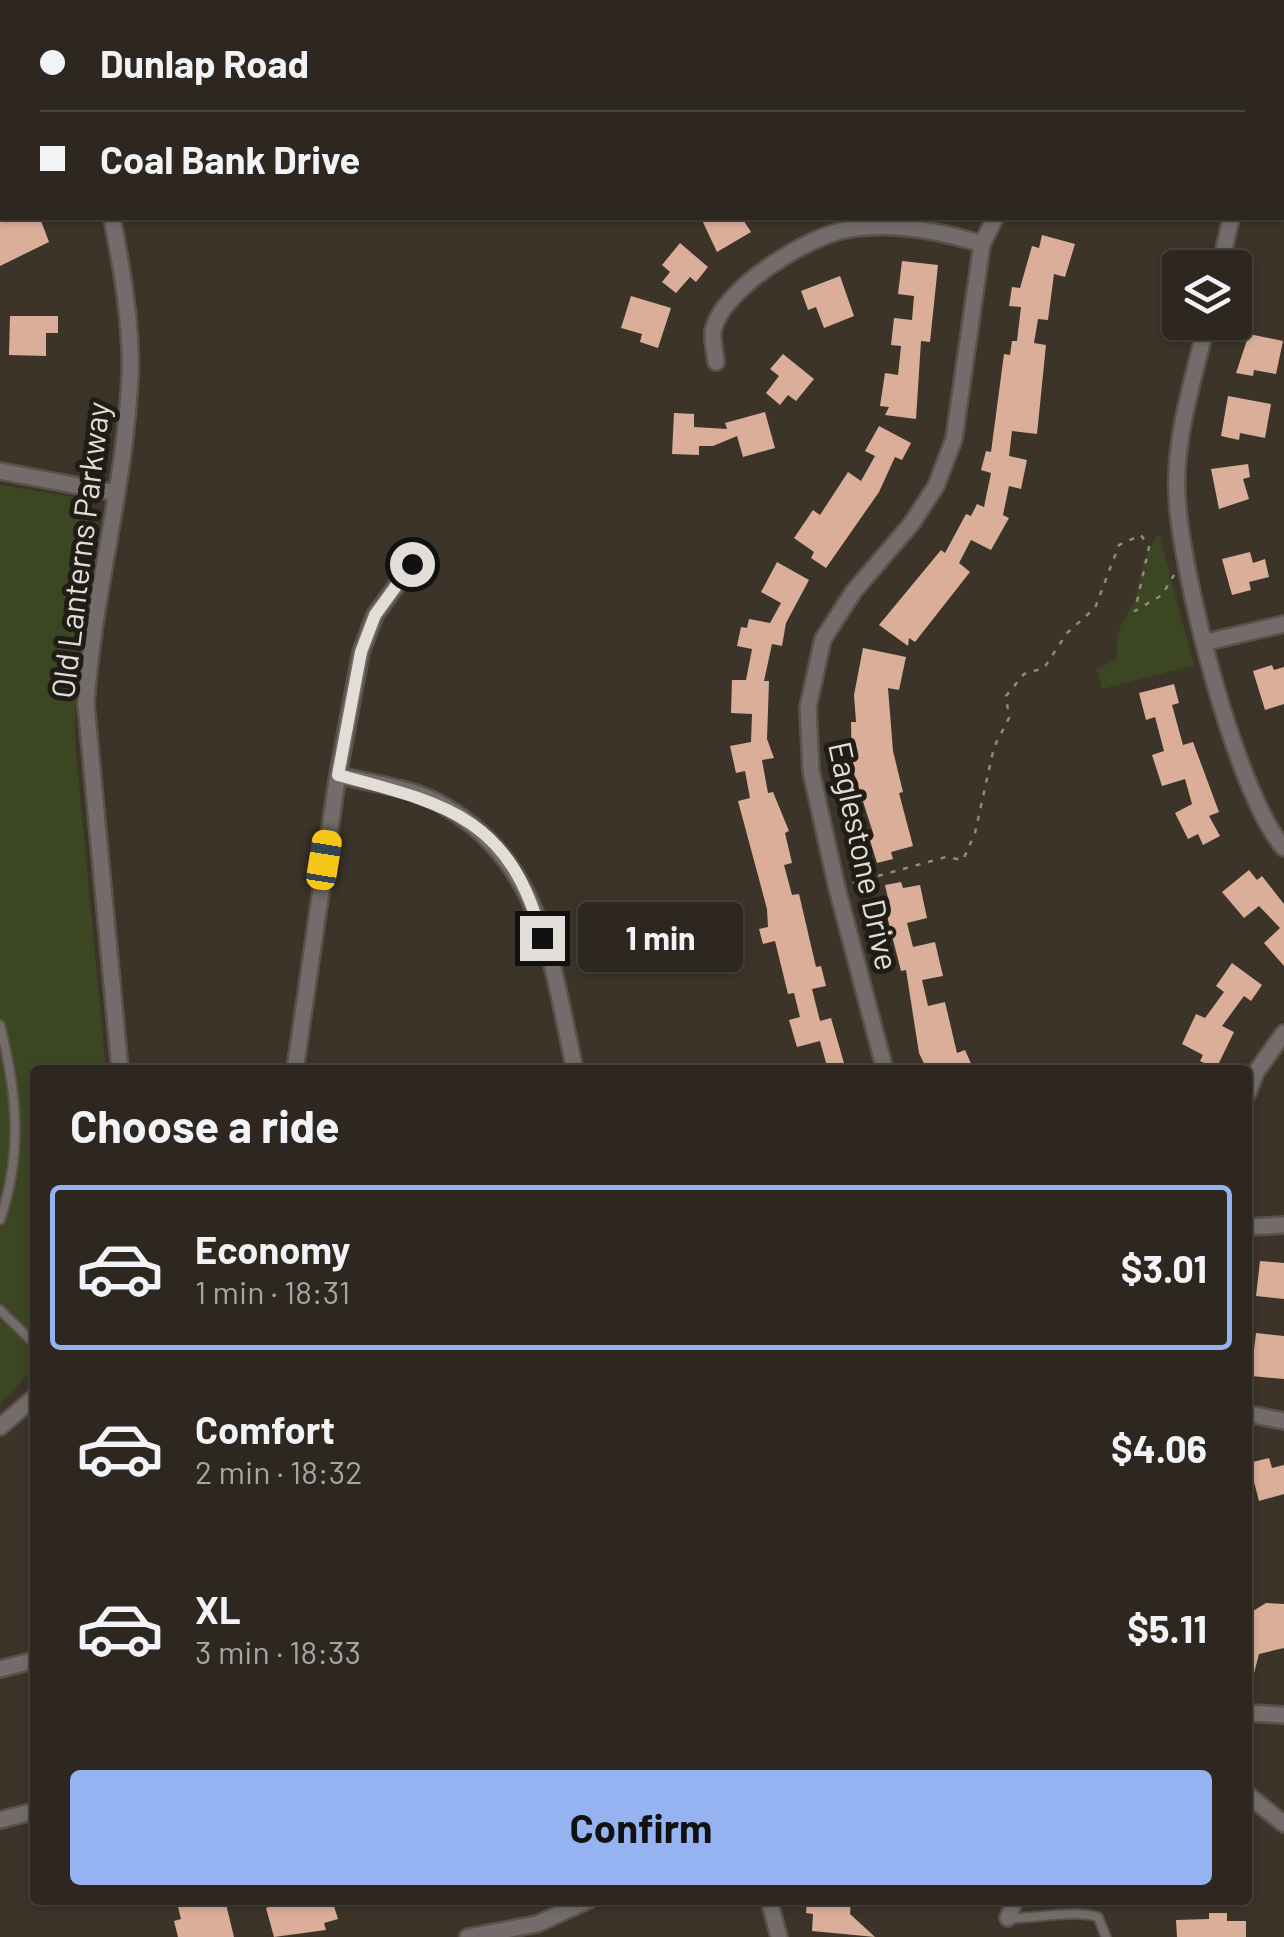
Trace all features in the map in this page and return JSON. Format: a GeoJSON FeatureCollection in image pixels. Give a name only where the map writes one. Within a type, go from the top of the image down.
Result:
{"type":"FeatureCollection","features":[{"type":"Feature","properties":{"kind":"street","name":"Old Lanterns Parkway"},"geometry":{"type":"LineString","coordinates":[[112,220],[126,305],[130,373],[86,704],[120,1065]]}},
{"type":"Feature","properties":{"kind":"street","name":"Eaglestone Drive"},"geometry":{"type":"LineString","coordinates":[[884,1065],[837,888],[812,771],[808,707],[823,639],[854,591],[912,523],[936,486],[954,439],[982,244],[994,220]]}},
{"type":"Feature","properties":{"kind":"street"},"geometry":{"type":"LineString","coordinates":[[1224,250],[1231,220]]}},
{"type":"Feature","properties":{"kind":"street"},"geometry":{"type":"LineString","coordinates":[[716,362],[713,330],[732,300],[762,271],[843,224],[933,230],[982,244]]}},
{"type":"Feature","properties":{"kind":"street"},"geometry":{"type":"LineString","coordinates":[[1203,340],[1180,449],[1176,492],[1189,569],[1238,762],[1255,804],[1284,848]]}},
{"type":"Feature","properties":{"kind":"street"},"geometry":{"type":"LineString","coordinates":[[0,470],[116,493]]}},
{"type":"Feature","properties":{"kind":"street"},"geometry":{"type":"LineString","coordinates":[[295,1065],[338,775],[361,652],[375,615],[412,564]]}},
{"type":"Feature","properties":{"kind":"street"},"geometry":{"type":"LineString","coordinates":[[1207,642],[1284,624]]}},
{"type":"Feature","properties":{"kind":"street"},"geometry":{"type":"LineString","coordinates":[[338,775],[432,799],[482,831],[512,863],[534,906],[574,1065]]}},
{"type":"Feature","properties":{"kind":"street"},"geometry":{"type":"LineString","coordinates":[[1252,1082],[1284,1033]]}},
{"type":"Feature","properties":{"kind":"street"},"geometry":{"type":"LineString","coordinates":[[1252,1227],[1284,1225]]}},
{"type":"Feature","properties":{"kind":"street"},"geometry":{"type":"LineString","coordinates":[[0,1427],[30,1401]]}},
{"type":"Feature","properties":{"kind":"street"},"geometry":{"type":"LineString","coordinates":[[1252,1415],[1284,1421]]}},
{"type":"Feature","properties":{"kind":"street"},"geometry":{"type":"LineString","coordinates":[[0,1669],[30,1661]]}},
{"type":"Feature","properties":{"kind":"street"},"geometry":{"type":"LineString","coordinates":[[1252,1713],[1284,1714]]}},
{"type":"Feature","properties":{"kind":"street"},"geometry":{"type":"LineString","coordinates":[[1252,1798],[1284,1824]]}},
{"type":"Feature","properties":{"kind":"street"},"geometry":{"type":"LineString","coordinates":[[0,1820],[30,1813]]}},
{"type":"Feature","properties":{"kind":"street"},"geometry":{"type":"LineString","coordinates":[[468,1937],[539,1931],[581,1905]]}},
{"type":"Feature","properties":{"kind":"street"},"geometry":{"type":"LineString","coordinates":[[770,1905],[779,1937]]}},
{"type":"Feature","properties":{"kind":"street"},"geometry":{"type":"LineString","coordinates":[[1008,1918],[1013,1905]]}},
{"type":"Feature","properties":{"kind":"lane"},"geometry":{"type":"LineString","coordinates":[[0,1025],[16,1092],[17,1120],[12,1177],[0,1220]]}},
{"type":"Feature","properties":{"kind":"lane"},"geometry":{"type":"LineString","coordinates":[[0,1310],[30,1339]]}},
{"type":"Feature","properties":{"kind":"lane"},"geometry":{"type":"LineString","coordinates":[[1008,1918],[1042,1920],[1084,1912],[1098,1917],[1106,1937]]}},
{"type":"Feature","properties":{"kind":"path"},"geometry":{"type":"LineString","coordinates":[[837,888],[946,857],[963,860],[975,833],[994,747],[1008,718],[1006,696],[1024,674],[1044,668],[1067,633],[1095,608],[1119,545],[1142,535],[1149,547],[1135,611],[1162,596],[1172,576],[1189,569]]}},
{"type":"Feature","properties":{"kind":"green space"},"geometry":{"type":"Polygon","coordinates":[[[0,485],[81,498],[90,501],[99,514],[76,664],[75,742],[106,1065],[30,1065],[30,1372],[0,1404],[0,485]]]}},
{"type":"Feature","properties":{"kind":"green space"},"geometry":{"type":"Polygon","coordinates":[[[1159,534],[1194,665],[1102,689],[1096,669],[1117,659],[1117,637],[1134,601],[1147,555],[1159,534]]]}},
{"type":"Feature","properties":{"kind":"building"},"geometry":{"type":"Polygon","coordinates":[[[0,220],[41,220],[49,242],[0,266],[0,220]]]}},
{"type":"Feature","properties":{"kind":"building"},"geometry":{"type":"Polygon","coordinates":[[[702,220],[743,220],[751,232],[717,252],[702,220]]]}},
{"type":"Feature","properties":{"kind":"building"},"geometry":{"type":"Polygon","coordinates":[[[1042,235],[1075,244],[1065,277],[1054,274],[1048,320],[1038,319],[1034,343],[1046,345],[1037,434],[1012,431],[1009,456],[1027,460],[1021,489],[1009,486],[1003,515],[1009,518],[991,550],[971,540],[959,563],[970,572],[915,642],[909,638],[908,646],[879,625],[941,550],[945,553],[966,514],[971,516],[977,504],[984,507],[991,473],[981,470],[986,451],[991,452],[1004,354],[1010,355],[1012,341],[1017,341],[1021,307],[1009,306],[1012,287],[1020,288],[1032,246],[1039,248],[1042,235]]]}},
{"type":"Feature","properties":{"kind":"building"},"geometry":{"type":"Polygon","coordinates":[[[680,243],[708,267],[696,282],[690,277],[676,293],[662,282],[670,272],[662,265],[680,243]]]}},
{"type":"Feature","properties":{"kind":"building"},"geometry":{"type":"Polygon","coordinates":[[[902,261],[938,265],[930,342],[921,341],[916,419],[885,415],[889,407],[880,406],[885,373],[898,375],[901,346],[891,345],[894,318],[912,320],[914,296],[898,294],[902,261]]]}},
{"type":"Feature","properties":{"kind":"building"},"geometry":{"type":"Polygon","coordinates":[[[840,276],[854,316],[824,328],[816,307],[808,310],[801,291],[840,276]]]}},
{"type":"Feature","properties":{"kind":"building"},"geometry":{"type":"Polygon","coordinates":[[[631,296],[671,308],[658,348],[640,342],[642,334],[621,328],[631,296]]]}},
{"type":"Feature","properties":{"kind":"building"},"geometry":{"type":"Polygon","coordinates":[[[10,316],[58,316],[58,333],[46,333],[46,356],[9,355],[10,316]]]}},
{"type":"Feature","properties":{"kind":"building"},"geometry":{"type":"Polygon","coordinates":[[[1252,335],[1283,341],[1276,374],[1254,370],[1253,376],[1236,373],[1252,335]]]}},
{"type":"Feature","properties":{"kind":"building"},"geometry":{"type":"Polygon","coordinates":[[[783,354],[814,379],[796,401],[788,395],[780,405],[766,393],[779,376],[770,369],[783,354]]]}},
{"type":"Feature","properties":{"kind":"building"},"geometry":{"type":"Polygon","coordinates":[[[1228,396],[1271,404],[1265,438],[1240,433],[1239,440],[1221,436],[1228,396]]]}},
{"type":"Feature","properties":{"kind":"building"},"geometry":{"type":"Polygon","coordinates":[[[765,412],[775,448],[743,457],[737,436],[713,446],[699,446],[699,455],[672,454],[674,413],[694,414],[694,427],[727,429],[725,423],[765,412]]]}},
{"type":"Feature","properties":{"kind":"building"},"geometry":{"type":"Polygon","coordinates":[[[879,426],[911,443],[902,460],[895,457],[879,492],[826,568],[811,558],[814,552],[794,538],[813,510],[820,515],[848,472],[861,481],[875,456],[865,451],[879,426]]]}},
{"type":"Feature","properties":{"kind":"building"},"geometry":{"type":"Polygon","coordinates":[[[1248,464],[1250,477],[1243,479],[1249,499],[1219,509],[1211,469],[1248,464]]]}},
{"type":"Feature","properties":{"kind":"building"},"geometry":{"type":"Polygon","coordinates":[[[1250,552],[1253,563],[1265,559],[1269,577],[1249,582],[1251,590],[1232,595],[1222,559],[1250,552]]]}},
{"type":"Feature","properties":{"kind":"building"},"geometry":{"type":"Polygon","coordinates":[[[777,562],[809,580],[786,623],[782,646],[772,644],[764,681],[769,681],[767,739],[774,758],[762,760],[768,793],[773,792],[789,831],[785,833],[792,863],[784,865],[792,895],[799,894],[816,967],[821,966],[826,986],[812,989],[820,1021],[831,1018],[845,1065],[827,1065],[820,1041],[797,1047],[789,1020],[800,1017],[794,993],[788,994],[775,941],[763,944],[759,929],[768,927],[767,909],[738,801],[750,798],[745,771],[736,773],[730,746],[751,742],[752,714],[731,713],[732,680],[746,680],[752,649],[737,646],[741,627],[747,628],[749,619],[770,623],[781,603],[761,592],[777,562]]]}},
{"type":"Feature","properties":{"kind":"building"},"geometry":{"type":"Polygon","coordinates":[[[863,648],[906,657],[899,690],[888,688],[893,751],[903,792],[899,793],[913,846],[891,852],[893,859],[877,863],[869,837],[874,836],[852,767],[851,722],[856,722],[854,695],[863,648]]]}},
{"type":"Feature","properties":{"kind":"building"},"geometry":{"type":"Polygon","coordinates":[[[1272,665],[1274,670],[1284,667],[1284,704],[1265,710],[1253,671],[1272,665]]]}},
{"type":"Feature","properties":{"kind":"building"},"geometry":{"type":"Polygon","coordinates":[[[1174,684],[1179,703],[1172,705],[1183,745],[1193,742],[1219,812],[1209,816],[1220,836],[1203,845],[1198,834],[1188,839],[1175,813],[1192,804],[1185,779],[1162,786],[1152,755],[1164,751],[1155,717],[1146,720],[1139,693],[1174,684]]]}},
{"type":"Feature","properties":{"kind":"building"},"geometry":{"type":"Polygon","coordinates":[[[1249,870],[1257,880],[1262,876],[1284,904],[1284,966],[1264,943],[1280,928],[1259,906],[1244,918],[1222,892],[1249,870]]]}},
{"type":"Feature","properties":{"kind":"building"},"geometry":{"type":"Polygon","coordinates":[[[885,885],[920,885],[927,918],[907,923],[913,947],[935,942],[943,976],[922,980],[928,1006],[945,1002],[957,1053],[965,1050],[972,1065],[925,1065],[919,1053],[906,970],[901,971],[885,908],[890,907],[885,885]]]}},
{"type":"Feature","properties":{"kind":"building"},"geometry":{"type":"Polygon","coordinates":[[[1232,963],[1262,985],[1251,1001],[1244,996],[1222,1026],[1234,1032],[1218,1065],[1208,1065],[1200,1061],[1203,1055],[1182,1044],[1196,1014],[1205,1018],[1224,992],[1216,986],[1232,963]]]}},
{"type":"Feature","properties":{"kind":"building"},"geometry":{"type":"Polygon","coordinates":[[[1260,1261],[1284,1263],[1284,1299],[1256,1296],[1260,1261]]]}},
{"type":"Feature","properties":{"kind":"building"},"geometry":{"type":"Polygon","coordinates":[[[1256,1333],[1284,1336],[1284,1379],[1252,1376],[1256,1333]]]}},
{"type":"Feature","properties":{"kind":"building"},"geometry":{"type":"Polygon","coordinates":[[[1269,1458],[1272,1468],[1284,1465],[1284,1494],[1259,1501],[1252,1462],[1269,1458]]]}},
{"type":"Feature","properties":{"kind":"building"},"geometry":{"type":"Polygon","coordinates":[[[1266,1603],[1284,1604],[1284,1648],[1259,1654],[1252,1681],[1252,1612],[1266,1603]]]}},
{"type":"Feature","properties":{"kind":"building"},"geometry":{"type":"Polygon","coordinates":[[[226,1905],[234,1937],[178,1937],[174,1921],[181,1919],[178,1907],[226,1905]]]}},
{"type":"Feature","properties":{"kind":"building"},"geometry":{"type":"Polygon","coordinates":[[[334,1905],[338,1919],[324,1923],[326,1930],[274,1937],[266,1908],[334,1905]]]}},
{"type":"Feature","properties":{"kind":"building"},"geometry":{"type":"Polygon","coordinates":[[[807,1905],[851,1905],[850,1914],[875,1937],[812,1931],[813,1914],[806,1913],[807,1905]]]}},
{"type":"Feature","properties":{"kind":"building"},"geometry":{"type":"Polygon","coordinates":[[[1209,1913],[1227,1913],[1227,1921],[1246,1921],[1246,1937],[1177,1937],[1176,1920],[1209,1919],[1209,1913]]]}},
{"type":"Feature","properties":{"kind":"route"},"geometry":{"type":"LineString","coordinates":[[412,564],[375,615],[361,652],[338,775],[432,799],[482,831],[512,863],[534,906],[542,938]]}}]}
